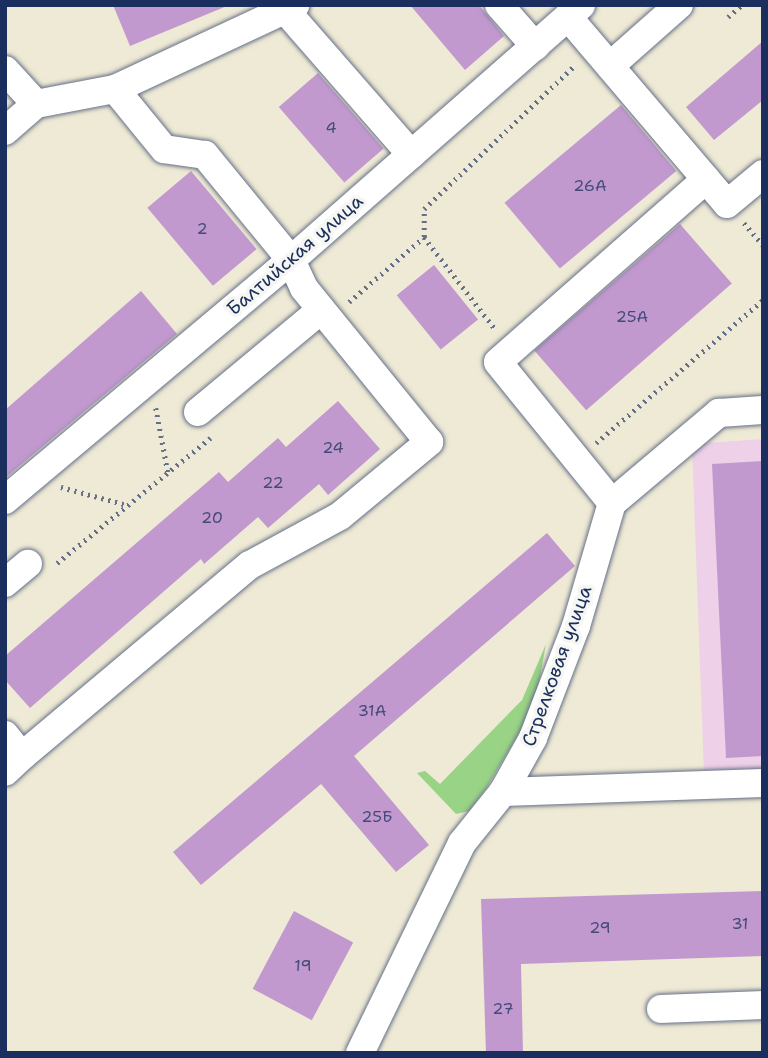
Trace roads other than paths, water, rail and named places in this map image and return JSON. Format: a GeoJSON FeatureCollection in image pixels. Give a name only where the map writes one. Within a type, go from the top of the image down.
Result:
{"type":"FeatureCollection","features":[{"type":"Feature","properties":{"kind":"street"},"geometry":{"type":"LineString","coordinates":[[499,5],[535,47]]}},
{"type":"Feature","properties":{"kind":"street"},"geometry":{"type":"LineString","coordinates":[[610,66],[679,5]]}},
{"type":"Feature","properties":{"kind":"street"},"geometry":{"type":"LineString","coordinates":[[5,131],[36,104],[115,89],[291,9],[411,154]]}},
{"type":"Feature","properties":{"kind":"street"},"geometry":{"type":"LineString","coordinates":[[575,11],[610,66],[727,204],[763,174]]}},
{"type":"Feature","properties":{"kind":"street","name":"Балтийская улица"},"geometry":{"type":"LineString","coordinates":[[5,500],[292,260],[575,11]]}},
{"type":"Feature","properties":{"kind":"street"},"geometry":{"type":"LineString","coordinates":[[5,70],[36,104]]}},
{"type":"Feature","properties":{"kind":"street"},"geometry":{"type":"LineString","coordinates":[[11,754],[250,565],[340,516],[429,442],[304,288],[292,260],[205,155],[164,149],[115,89]]}},
{"type":"Feature","properties":{"kind":"street"},"geometry":{"type":"LineString","coordinates":[[706,179],[505,356],[577,459],[612,503],[719,413],[763,410]]}},
{"type":"Feature","properties":{"kind":"street"},"geometry":{"type":"LineString","coordinates":[[198,412],[321,310]]}},
{"type":"Feature","properties":{"kind":"street","name":"Стрелковая улица"},"geometry":{"type":"LineString","coordinates":[[360,1053],[461,843],[503,792],[534,738],[555,682],[612,503]]}},
{"type":"Feature","properties":{"kind":"street"},"geometry":{"type":"LineString","coordinates":[[5,583],[29,564]]}},
{"type":"Feature","properties":{"kind":"street"},"geometry":{"type":"LineString","coordinates":[[503,792],[763,783]]}},
{"type":"Feature","properties":{"kind":"street"},"geometry":{"type":"LineString","coordinates":[[661,1009],[763,1005]]}}]}
